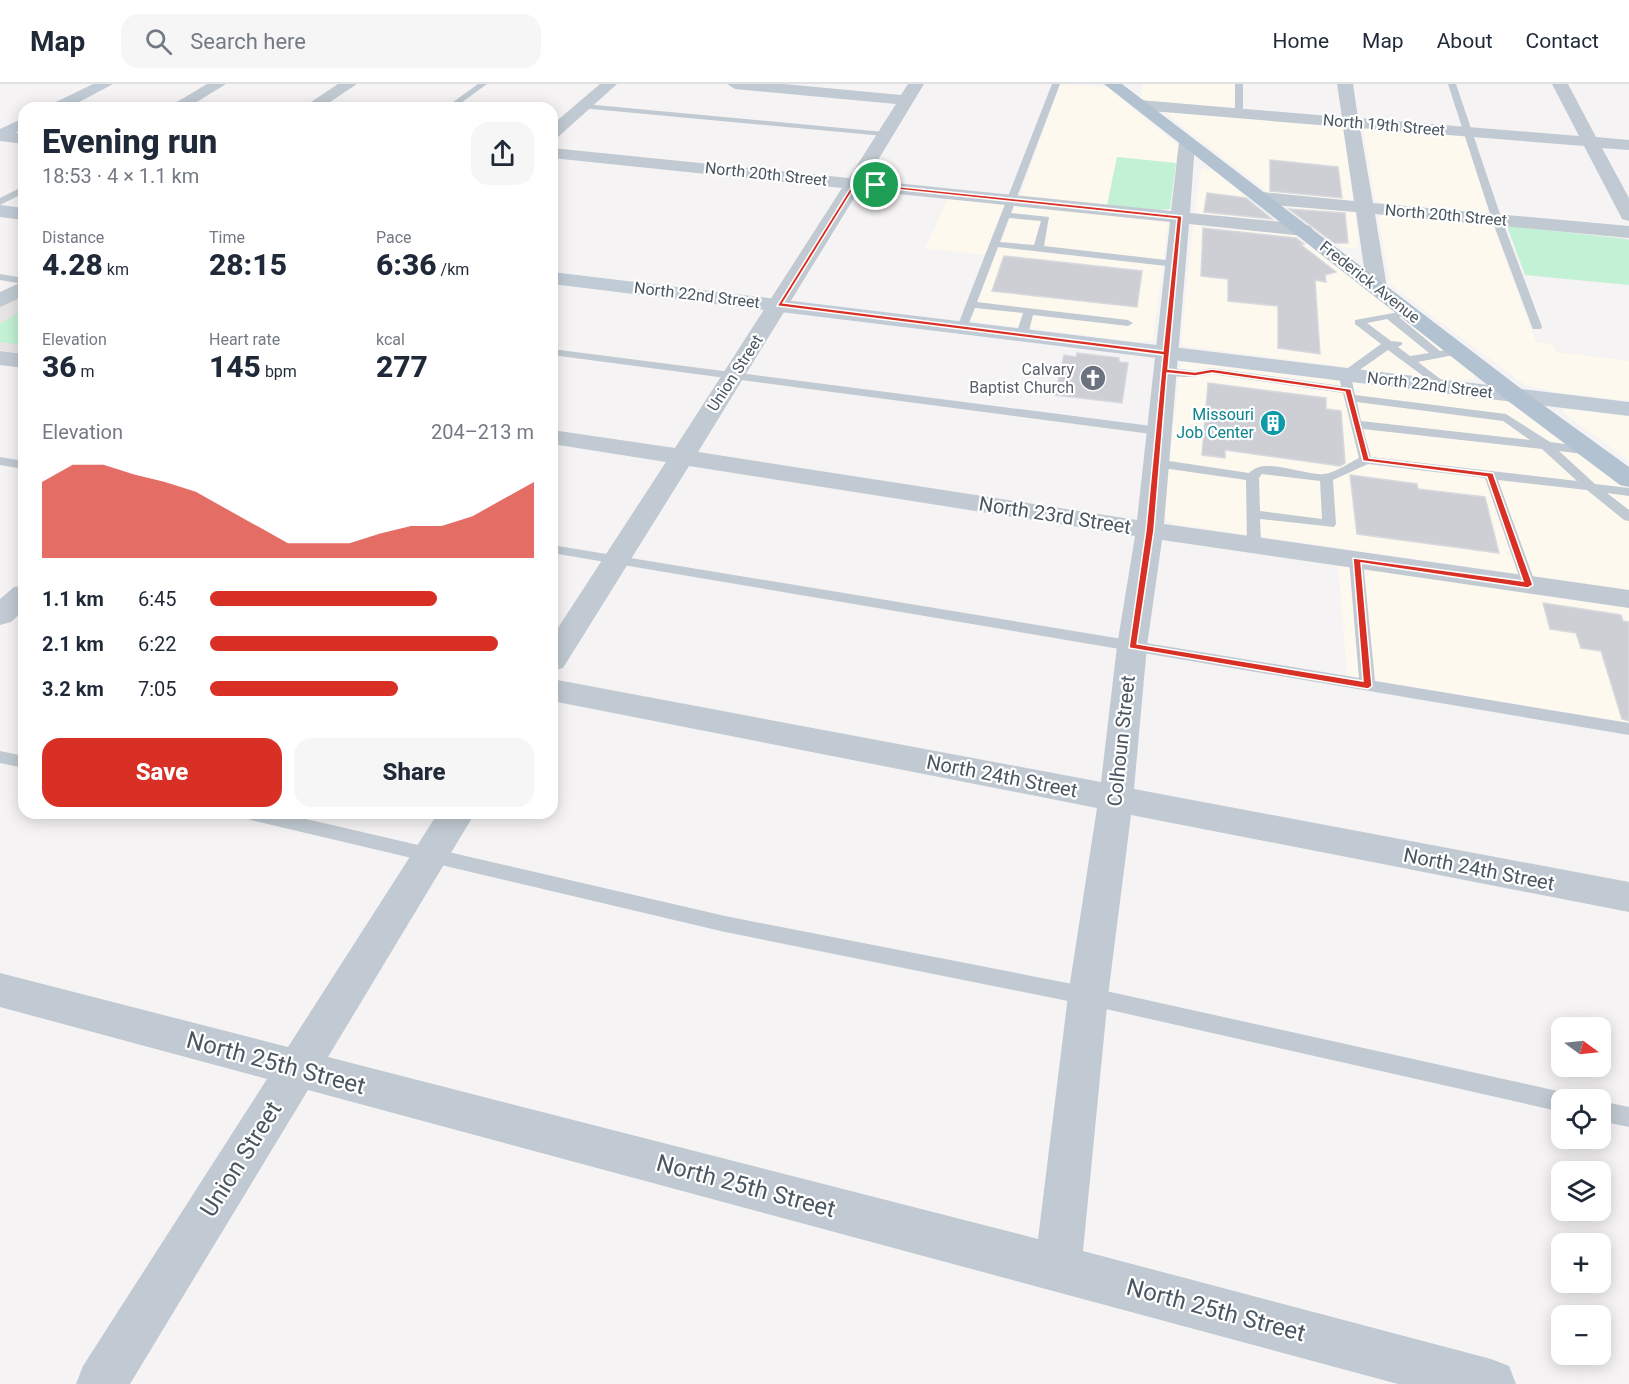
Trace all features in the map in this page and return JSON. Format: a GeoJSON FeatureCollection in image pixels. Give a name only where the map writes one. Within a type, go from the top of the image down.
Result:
{"type":"FeatureCollection","features":[{"type":"Feature","properties":{"kind":"main road"},"geometry":{"type":"LineString","coordinates":[[68,102],[105,84]]}},
{"type":"Feature","properties":{"kind":"main road","name":"Frederick Avenue"},"geometry":{"type":"LineString","coordinates":[[1112,84],[1135,96],[1187,142],[1377,288],[1406,324],[1459,351],[1629,479]]}},
{"type":"Feature","properties":{"kind":"main road"},"geometry":{"type":"LineString","coordinates":[[0,136],[18,126]]}},
{"type":"Feature","properties":{"kind":"main road"},"geometry":{"type":"LineString","coordinates":[[0,211],[18,213]]}},
{"type":"Feature","properties":{"kind":"main road","name":"North 22nd Street"},"geometry":{"type":"LineString","coordinates":[[558,279],[1022,335],[1165,362],[1348,388],[1446,388],[1629,409]]}},
{"type":"Feature","properties":{"kind":"street"},"geometry":{"type":"LineString","coordinates":[[186,102],[218,84]]}},
{"type":"Feature","properties":{"kind":"street"},"geometry":{"type":"LineString","coordinates":[[320,102],[349,84]]}},
{"type":"Feature","properties":{"kind":"street"},"geometry":{"type":"LineString","coordinates":[[558,128],[609,84]]}},
{"type":"Feature","properties":{"kind":"street"},"geometry":{"type":"LineString","coordinates":[[735,84],[911,92]]}},
{"type":"Feature","properties":{"kind":"street"},"geometry":{"type":"LineString","coordinates":[[1346,84],[1377,288]]}},
{"type":"Feature","properties":{"kind":"street"},"geometry":{"type":"LineString","coordinates":[[1560,84],[1629,215]]}},
{"type":"Feature","properties":{"kind":"street","name":"Union Street"},"geometry":{"type":"LineString","coordinates":[[558,652],[779,305],[911,92]]}},
{"type":"Feature","properties":{"kind":"street","name":"North 19th Street"},"geometry":{"type":"LineString","coordinates":[[1135,96],[1239,113],[1629,145]]}},
{"type":"Feature","properties":{"kind":"street"},"geometry":{"type":"LineString","coordinates":[[0,136],[18,138]]}},
{"type":"Feature","properties":{"kind":"street","name":"Colhoun Street"},"geometry":{"type":"LineString","coordinates":[[1058,1268],[1088,996],[1116,798],[1132,646],[1150,530],[1187,142]]}},
{"type":"Feature","properties":{"kind":"street","name":"North 20th Street"},"geometry":{"type":"LineString","coordinates":[[558,154],[854,183],[1009,207],[1180,217],[1303,230]]}},
{"type":"Feature","properties":{"kind":"street","name":"North 20th Street"},"geometry":{"type":"LineString","coordinates":[[1262,198],[1629,232]]}},
{"type":"Feature","properties":{"kind":"street"},"geometry":{"type":"LineString","coordinates":[[0,301],[18,290]]}},
{"type":"Feature","properties":{"kind":"street"},"geometry":{"type":"LineString","coordinates":[[0,358],[18,360]]}},
{"type":"Feature","properties":{"kind":"street","name":"North 23rd Street"},"geometry":{"type":"LineString","coordinates":[[558,438],[1150,530],[1629,599]]}},
{"type":"Feature","properties":{"kind":"street"},"geometry":{"type":"LineString","coordinates":[[0,585],[18,590]]}},
{"type":"Feature","properties":{"kind":"street"},"geometry":{"type":"LineString","coordinates":[[0,615],[18,598]]}},
{"type":"Feature","properties":{"kind":"street","name":"North 24th Street"},"geometry":{"type":"LineString","coordinates":[[558,691],[1629,897]]}},
{"type":"Feature","properties":{"kind":"street","name":"Union Street"},"geometry":{"type":"LineString","coordinates":[[101,1384],[453,819]]}},
{"type":"Feature","properties":{"kind":"street","name":"North 25th Street"},"geometry":{"type":"LineString","coordinates":[[0,990],[1491,1384]]}},
{"type":"Feature","properties":{"kind":"lane"},"geometry":{"type":"LineString","coordinates":[[458,102],[483,84]]}},
{"type":"Feature","properties":{"kind":"lane"},"geometry":{"type":"LineString","coordinates":[[962,328],[1056,84]]}},
{"type":"Feature","properties":{"kind":"lane"},"geometry":{"type":"LineString","coordinates":[[1239,84],[1239,113]]}},
{"type":"Feature","properties":{"kind":"lane"},"geometry":{"type":"LineString","coordinates":[[1452,84],[1497,220],[1538,327]]}},
{"type":"Feature","properties":{"kind":"lane"},"geometry":{"type":"LineString","coordinates":[[584,106],[884,134]]}},
{"type":"Feature","properties":{"kind":"lane"},"geometry":{"type":"LineString","coordinates":[[0,202],[18,192]]}},
{"type":"Feature","properties":{"kind":"lane"},"geometry":{"type":"LineString","coordinates":[[1009,207],[1046,219],[1038,249]]}},
{"type":"Feature","properties":{"kind":"lane"},"geometry":{"type":"LineString","coordinates":[[995,244],[1175,264]]}},
{"type":"Feature","properties":{"kind":"lane"},"geometry":{"type":"LineString","coordinates":[[0,277],[18,280]]}},
{"type":"Feature","properties":{"kind":"lane"},"geometry":{"type":"LineString","coordinates":[[972,304],[1128,323]]}},
{"type":"Feature","properties":{"kind":"lane"},"geometry":{"type":"LineString","coordinates":[[1022,335],[1029,311]]}},
{"type":"Feature","properties":{"kind":"lane"},"geometry":{"type":"LineString","coordinates":[[1389,315],[1406,324]]}},
{"type":"Feature","properties":{"kind":"lane"},"geometry":{"type":"LineString","coordinates":[[1437,354],[1417,340],[1406,324],[1389,315],[1359,321],[1392,344],[1408,360],[1446,388]]}},
{"type":"Feature","properties":{"kind":"lane"},"geometry":{"type":"LineString","coordinates":[[1348,388],[1392,344]]}},
{"type":"Feature","properties":{"kind":"lane"},"geometry":{"type":"LineString","coordinates":[[1408,360],[1459,351]]}},
{"type":"Feature","properties":{"kind":"lane"},"geometry":{"type":"LineString","coordinates":[[558,353],[734,376],[1157,447],[1252,477]]}},
{"type":"Feature","properties":{"kind":"lane"},"geometry":{"type":"LineString","coordinates":[[1348,388],[1366,460]]}},
{"type":"Feature","properties":{"kind":"lane"},"geometry":{"type":"LineString","coordinates":[[1348,388],[1506,418],[1545,445],[1629,517]]}},
{"type":"Feature","properties":{"kind":"lane"},"geometry":{"type":"LineString","coordinates":[[1356,424],[1591,451]]}},
{"type":"Feature","properties":{"kind":"lane"},"geometry":{"type":"LineString","coordinates":[[1254,545],[1252,477],[1258,471],[1266,470],[1326,478],[1366,460],[1629,492]]}},
{"type":"Feature","properties":{"kind":"lane"},"geometry":{"type":"LineString","coordinates":[[0,461],[18,464]]}},
{"type":"Feature","properties":{"kind":"lane"},"geometry":{"type":"LineString","coordinates":[[1490,475],[1528,585]]}},
{"type":"Feature","properties":{"kind":"lane"},"geometry":{"type":"LineString","coordinates":[[1253,514],[1329,524],[1326,478]]}},
{"type":"Feature","properties":{"kind":"lane"},"geometry":{"type":"LineString","coordinates":[[558,550],[1629,729]]}},
{"type":"Feature","properties":{"kind":"lane"},"geometry":{"type":"LineString","coordinates":[[1356,560],[1368,686]]}},
{"type":"Feature","properties":{"kind":"lane"},"geometry":{"type":"LineString","coordinates":[[0,756],[18,760]]}},
{"type":"Feature","properties":{"kind":"lane"},"geometry":{"type":"LineString","coordinates":[[277,819],[725,924],[1088,996],[1551,1100]]}},
{"type":"Feature","properties":{"kind":"lane"},"geometry":{"type":"LineString","coordinates":[[1611,1113],[1629,1117]]}},
{"type":"Feature","properties":{"kind":"shaded area"},"geometry":{"type":"Polygon","coordinates":[[[1060,84],[1107,87],[1178,145],[1176,163],[1117,157],[1107,205],[1020,196],[1060,84]]]}},
{"type":"Feature","properties":{"kind":"shaded area"},"geometry":{"type":"Polygon","coordinates":[[[1143,84],[1235,84],[1234,108],[1144,100],[1140,98],[1143,84]]]}},
{"type":"Feature","properties":{"kind":"shaded area"},"geometry":{"type":"Polygon","coordinates":[[[1163,111],[1343,126],[1353,199],[1351,201],[1269,193],[1163,111]]]}},
{"type":"Feature","properties":{"kind":"shaded area"},"geometry":{"type":"Polygon","coordinates":[[[1366,127],[1465,135],[1491,216],[1379,203],[1375,200],[1363,129],[1366,127]]]}},
{"type":"Feature","properties":{"kind":"shaded area"},"geometry":{"type":"Polygon","coordinates":[[[1201,168],[1212,170],[1273,218],[1272,221],[1199,214],[1195,211],[1201,168]]]}},
{"type":"Feature","properties":{"kind":"shaded area"},"geometry":{"type":"Polygon","coordinates":[[[949,196],[1006,202],[985,255],[925,248],[949,196]]]}},
{"type":"Feature","properties":{"kind":"shaded area"},"geometry":{"type":"Polygon","coordinates":[[[1016,203],[1166,221],[1168,224],[1153,340],[1138,342],[970,321],[1016,203]]]}},
{"type":"Feature","properties":{"kind":"shaded area"},"geometry":{"type":"Polygon","coordinates":[[[1295,206],[1355,213],[1359,249],[1341,247],[1292,208],[1295,206]]]}},
{"type":"Feature","properties":{"kind":"shaded area"},"geometry":{"type":"Polygon","coordinates":[[[1381,215],[1493,225],[1536,342],[1552,344],[1556,352],[1629,361],[1629,401],[1556,392],[1525,385],[1395,288],[1390,282],[1378,217],[1381,215]]]}},
{"type":"Feature","properties":{"kind":"shaded area"},"geometry":{"type":"Polygon","coordinates":[[[1197,222],[1293,233],[1474,373],[1474,379],[1456,381],[1184,346],[1181,342],[1193,225],[1197,222]]]}},
{"type":"Feature","properties":{"kind":"shaded area"},"geometry":{"type":"Polygon","coordinates":[[[18,296],[18,353],[0,350],[0,307],[18,296]]]}},
{"type":"Feature","properties":{"kind":"shaded area"},"geometry":{"type":"Polygon","coordinates":[[[1192,361],[1506,401],[1515,405],[1629,492],[1629,590],[1174,524],[1166,520],[1164,515],[1180,365],[1192,361]]]}},
{"type":"Feature","properties":{"kind":"shaded area"},"geometry":{"type":"Polygon","coordinates":[[[1572,407],[1629,415],[1629,461],[1564,413],[1563,409],[1572,407]]]}},
{"type":"Feature","properties":{"kind":"shaded area"},"geometry":{"type":"Polygon","coordinates":[[[1338,563],[1629,605],[1629,723],[1347,676],[1338,563]]]}},
{"type":"Feature","properties":{"kind":"green space"},"geometry":{"type":"Polygon","coordinates":[[[1117,157],[1176,163],[1170,209],[1156,210],[1107,205],[1117,157]]]}},
{"type":"Feature","properties":{"kind":"green space"},"geometry":{"type":"Polygon","coordinates":[[[1507,226],[1627,239],[1629,240],[1629,285],[1525,275],[1507,226]]]}},
{"type":"Feature","properties":{"kind":"green space"},"geometry":{"type":"Polygon","coordinates":[[[18,313],[18,344],[0,342],[0,324],[18,313]]]}},
{"type":"Feature","properties":{"kind":"building"},"geometry":{"type":"Polygon","coordinates":[[[1270,160],[1338,167],[1342,198],[1270,191],[1270,160]]]}},
{"type":"Feature","properties":{"kind":"building"},"geometry":{"type":"Polygon","coordinates":[[[1207,193],[1246,198],[1272,219],[1204,212],[1207,193]]]}},
{"type":"Feature","properties":{"kind":"building"},"geometry":{"type":"Polygon","coordinates":[[[1289,209],[1345,213],[1348,243],[1334,243],[1289,209]]]}},
{"type":"Feature","properties":{"kind":"building"},"geometry":{"type":"Polygon","coordinates":[[[1203,228],[1296,238],[1304,244],[1300,244],[1336,272],[1325,275],[1326,282],[1315,280],[1320,354],[1278,348],[1278,306],[1228,301],[1228,279],[1201,276],[1203,228]]]}},
{"type":"Feature","properties":{"kind":"building"},"geometry":{"type":"Polygon","coordinates":[[[1004,256],[1142,271],[1137,307],[992,291],[1004,256]]]}},
{"type":"Feature","properties":{"kind":"building","name":"Calvary Baptist Church"},"geometry":{"type":"Polygon","coordinates":[[[1077,353],[1119,358],[1119,362],[1128,363],[1122,403],[1055,395],[1064,355],[1076,357],[1077,353]]]}},
{"type":"Feature","properties":{"kind":"building","name":"Missouri Job Center"},"geometry":{"type":"Polygon","coordinates":[[[1208,383],[1326,398],[1326,409],[1341,411],[1345,463],[1340,466],[1225,450],[1225,458],[1202,455],[1208,383]]]}},
{"type":"Feature","properties":{"kind":"building"},"geometry":{"type":"Polygon","coordinates":[[[1350,475],[1417,484],[1418,489],[1485,497],[1499,553],[1357,534],[1350,475]]]}},
{"type":"Feature","properties":{"kind":"building"},"geometry":{"type":"Polygon","coordinates":[[[1543,603],[1621,615],[1623,621],[1629,622],[1629,721],[1622,719],[1601,651],[1581,648],[1576,633],[1550,629],[1543,603]]]}},
{"type":"Feature","properties":{"kind":"place","name":"Calvary Baptist Church"},"geometry":{"type":"Point","coordinates":[1093,378]}},
{"type":"Feature","properties":{"kind":"place","name":"Missouri Job Center"},"geometry":{"type":"Point","coordinates":[1273,423]}},
{"type":"Feature","properties":{"kind":"route"},"geometry":{"type":"LineString","coordinates":[[876,185],[854,183],[779,305],[1166,353],[1164,370],[1195,374],[1212,371],[1348,390],[1366,460],[1490,475],[1528,585],[1356,560],[1368,686],[1132,646],[1150,530],[1164,370],[1166,353],[1180,217],[876,185]]}}]}
